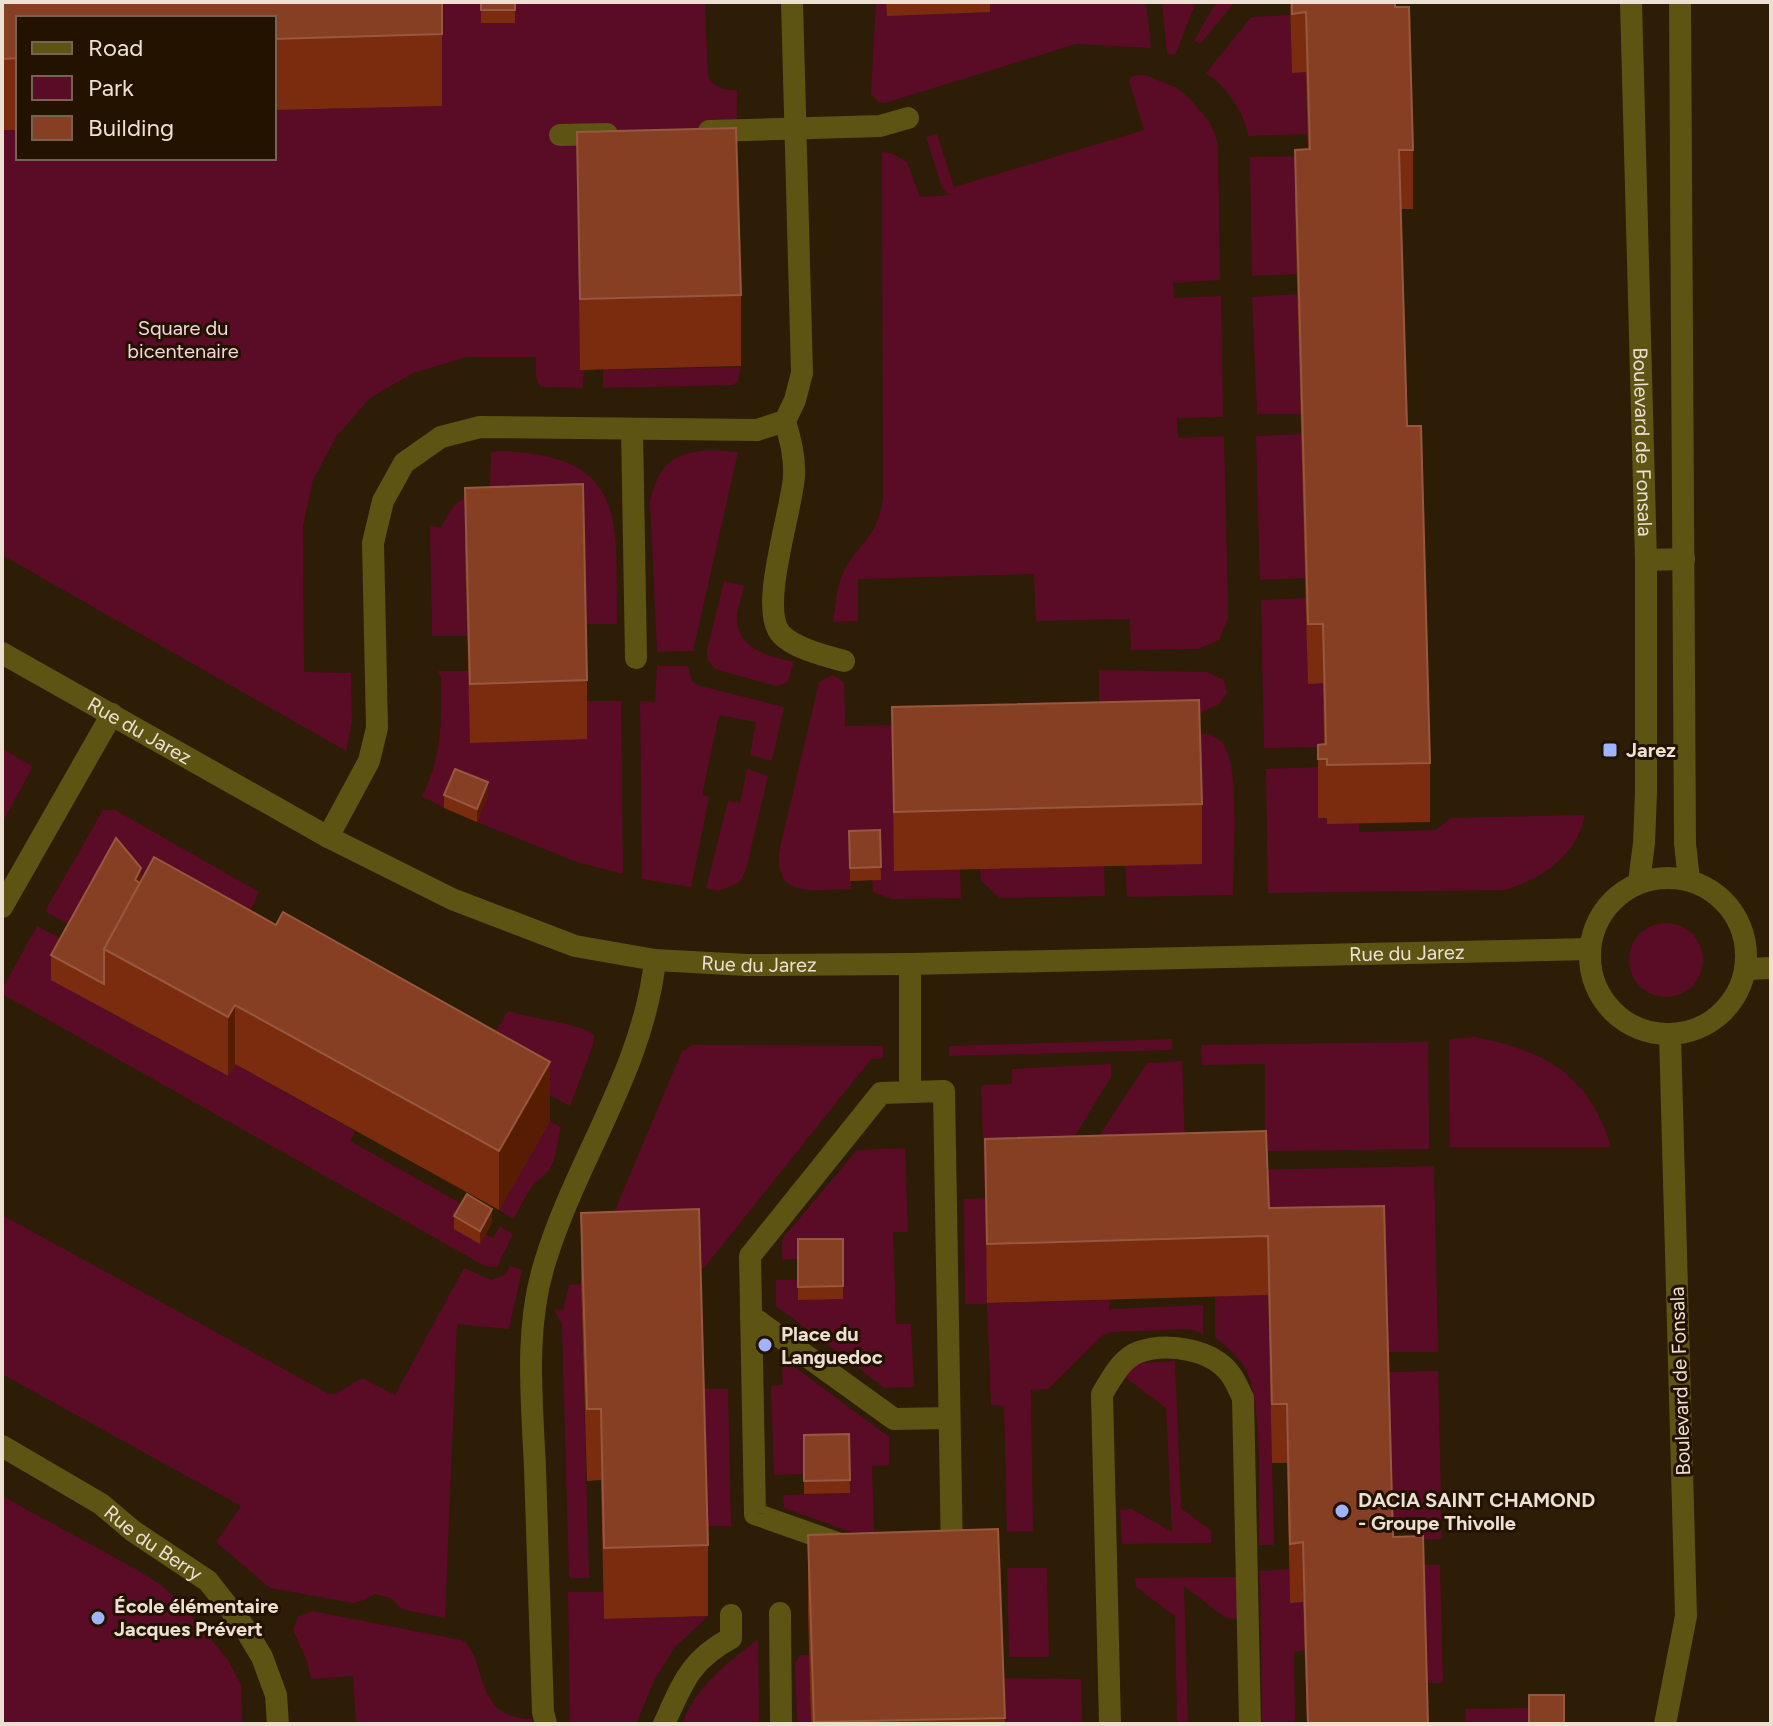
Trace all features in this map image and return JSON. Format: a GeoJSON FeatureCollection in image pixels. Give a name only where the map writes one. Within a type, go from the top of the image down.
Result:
{"type":"FeatureCollection","features":[{"type":"Feature","properties":{"kind":"street"},"geometry":{"type":"LineString","coordinates":[[792,2],[802,373],[795,400],[785,421],[793,450],[794,477],[773,588],[772,614],[781,634],[812,652],[844,661]]}},
{"type":"Feature","properties":{"kind":"street","name":"Boulevard de Fonsala"},"geometry":{"type":"LineString","coordinates":[[1631,2],[1646,560],[1646,793],[1639,882]]}},
{"type":"Feature","properties":{"kind":"street","name":"Boulevard de Fonsala"},"geometry":{"type":"LineString","coordinates":[[1680,2],[1685,843],[1689,880]]}},
{"type":"Feature","properties":{"kind":"street"},"geometry":{"type":"LineString","coordinates":[[685,132],[880,126],[908,118]]}},
{"type":"Feature","properties":{"kind":"street"},"geometry":{"type":"LineString","coordinates":[[560,135],[622,134]]}},
{"type":"Feature","properties":{"kind":"street"},"geometry":{"type":"LineString","coordinates":[[328,837],[369,761],[377,728],[373,543],[383,501],[404,463],[441,437],[480,427],[757,430],[785,421]]}},
{"type":"Feature","properties":{"kind":"street"},"geometry":{"type":"LineString","coordinates":[[632,429],[636,658]]}},
{"type":"Feature","properties":{"kind":"street"},"geometry":{"type":"LineString","coordinates":[[1646,560],[1684,559]]}},
{"type":"Feature","properties":{"kind":"street","name":"Rue du Jarez"},"geometry":{"type":"LineString","coordinates":[[2,653],[328,837],[466,905],[575,946],[655,960],[747,965],[1590,949]]}},
{"type":"Feature","properties":{"kind":"street"},"geometry":{"type":"LineString","coordinates":[[2,907],[112,714]]}},
{"type":"Feature","properties":{"kind":"street"},"geometry":{"type":"LineString","coordinates":[[1689,880],[1714,891],[1737,916],[1746,941],[1747,969],[1738,994],[1712,1021],[1688,1032],[1670,1035],[1637,1028],[1614,1013],[1604,1001],[1592,976],[1590,949],[1593,932],[1605,908],[1639,882],[1689,880]]}},
{"type":"Feature","properties":{"kind":"street"},"geometry":{"type":"LineString","coordinates":[[546,1724],[543,1712],[531,1360],[536,1298],[550,1247],[637,1040],[648,1007],[655,960]]}},
{"type":"Feature","properties":{"kind":"street"},"geometry":{"type":"LineString","coordinates":[[910,964],[910,1091]]}},
{"type":"Feature","properties":{"kind":"street"},"geometry":{"type":"LineString","coordinates":[[1747,969],[1771,968]]}},
{"type":"Feature","properties":{"kind":"street","name":"Boulevard de Fonsala"},"geometry":{"type":"LineString","coordinates":[[1665,1724],[1686,1616],[1686,1524],[1677,1345],[1670,1035]]}},
{"type":"Feature","properties":{"kind":"street"},"geometry":{"type":"LineString","coordinates":[[944,1091],[952,1557],[880,1558],[755,1514],[751,1316],[750,1256],[881,1093],[944,1091]]}},
{"type":"Feature","properties":{"kind":"street"},"geometry":{"type":"LineString","coordinates":[[751,1316],[894,1419],[949,1418]]}},
{"type":"Feature","properties":{"kind":"street"},"geometry":{"type":"LineString","coordinates":[[1110,1724],[1102,1394],[1116,1370],[1137,1353],[1169,1348],[1205,1353],[1230,1373],[1243,1398],[1250,1724]]}},
{"type":"Feature","properties":{"kind":"street","name":"Rue du Berry"},"geometry":{"type":"LineString","coordinates":[[2,1446],[101,1504],[133,1531],[208,1581],[244,1627],[262,1657],[276,1695],[278,1724]]}},
{"type":"Feature","properties":{"kind":"street"},"geometry":{"type":"LineString","coordinates":[[780,1613],[781,1724]]}},
{"type":"Feature","properties":{"kind":"street"},"geometry":{"type":"LineString","coordinates":[[664,1724],[689,1670],[714,1647],[731,1638],[731,1615]]}},
{"type":"Feature","properties":{"kind":"green space","name":"Square du bicentenaire"},"geometry":{"type":"Polygon","coordinates":[[[441,2],[705,2],[708,77],[720,88],[737,90],[736,200],[584,370],[583,388],[541,387],[536,377],[536,357],[467,357],[413,373],[370,398],[336,437],[313,480],[303,526],[304,672],[351,673],[352,721],[346,751],[2,555],[2,130],[16,129],[16,160],[276,160],[276,110],[442,106],[441,2]]]}},
{"type":"Feature","properties":{"kind":"green space"},"geometry":{"type":"Polygon","coordinates":[[[876,2],[886,2],[887,15],[990,2],[1146,2],[1151,48],[1076,44],[885,103],[879,102],[871,94],[876,2]]]}},
{"type":"Feature","properties":{"kind":"green space"},"geometry":{"type":"Polygon","coordinates":[[[1162,2],[1196,2],[1175,55],[1167,54],[1162,2]]]}},
{"type":"Feature","properties":{"kind":"green space"},"geometry":{"type":"Polygon","coordinates":[[[1216,2],[1235,2],[1200,44],[1194,41],[1216,2]]]}},
{"type":"Feature","properties":{"kind":"green space"},"geometry":{"type":"Polygon","coordinates":[[[1290,15],[1292,72],[1306,72],[1307,134],[1248,136],[1233,100],[1206,73],[1251,17],[1290,15]]]}},
{"type":"Feature","properties":{"kind":"green space"},"geometry":{"type":"Polygon","coordinates":[[[1145,75],[1177,88],[1190,99],[1208,120],[1218,145],[1220,280],[1173,283],[1174,298],[1221,296],[1223,417],[1177,418],[1178,438],[1224,436],[1228,618],[1219,640],[1198,649],[1131,650],[1130,619],[1036,621],[1034,574],[858,579],[858,621],[833,622],[841,577],[873,530],[883,498],[882,152],[891,153],[907,162],[920,197],[949,195],[942,188],[926,137],[937,134],[954,187],[1144,130],[1129,81],[1132,76],[1145,75]]]}},
{"type":"Feature","properties":{"kind":"green space"},"geometry":{"type":"Polygon","coordinates":[[[1308,156],[1295,210],[1297,274],[1252,276],[1250,157],[1308,156]]]}},
{"type":"Feature","properties":{"kind":"green space"},"geometry":{"type":"Polygon","coordinates":[[[1297,294],[1301,414],[1257,414],[1252,297],[1297,294]]]}},
{"type":"Feature","properties":{"kind":"green space"},"geometry":{"type":"Polygon","coordinates":[[[741,367],[738,381],[733,385],[603,388],[603,370],[741,367]]]}},
{"type":"Feature","properties":{"kind":"green space"},"geometry":{"type":"Polygon","coordinates":[[[1302,434],[1306,578],[1260,580],[1256,436],[1302,434]]]}},
{"type":"Feature","properties":{"kind":"green space"},"geometry":{"type":"Polygon","coordinates":[[[712,450],[738,452],[693,651],[657,652],[650,501],[658,477],[670,462],[687,453],[712,450]]]}},
{"type":"Feature","properties":{"kind":"green space"},"geometry":{"type":"Polygon","coordinates":[[[491,452],[546,456],[575,467],[595,482],[608,503],[614,527],[617,624],[584,624],[466,547],[467,636],[432,636],[430,525],[441,528],[449,512],[460,501],[490,489],[491,452]]]}},
{"type":"Feature","properties":{"kind":"green space"},"geometry":{"type":"Polygon","coordinates":[[[724,581],[744,586],[737,618],[743,638],[749,645],[775,658],[794,662],[787,683],[776,686],[715,669],[707,659],[724,581]]]}},
{"type":"Feature","properties":{"kind":"green space"},"geometry":{"type":"Polygon","coordinates":[[[1306,598],[1308,683],[1323,683],[1325,747],[1264,748],[1261,600],[1306,598]]]}},
{"type":"Feature","properties":{"kind":"green space"},"geometry":{"type":"Polygon","coordinates":[[[657,666],[688,666],[692,681],[697,685],[784,707],[772,761],[750,755],[756,722],[719,715],[702,795],[709,797],[691,887],[642,879],[640,701],[655,702],[657,666]]]}},
{"type":"Feature","properties":{"kind":"green space"},"geometry":{"type":"Polygon","coordinates":[[[1099,670],[1207,672],[1224,680],[1227,693],[1219,704],[960,869],[961,898],[892,899],[873,892],[872,880],[849,844],[851,889],[801,889],[784,878],[779,852],[819,682],[833,675],[844,682],[845,726],[1099,722],[1099,670]]]}},
{"type":"Feature","properties":{"kind":"green space"},"geometry":{"type":"Polygon","coordinates":[[[438,671],[468,671],[586,701],[621,701],[623,874],[577,862],[477,822],[488,795],[455,782],[444,808],[422,796],[434,766],[439,738],[441,678],[438,671]]]}},
{"type":"Feature","properties":{"kind":"green space"},"geometry":{"type":"Polygon","coordinates":[[[1199,733],[1220,740],[1230,759],[1234,797],[1233,895],[1127,897],[1125,865],[1199,733]]]}},
{"type":"Feature","properties":{"kind":"green space"},"geometry":{"type":"Polygon","coordinates":[[[2,748],[33,767],[2,823],[2,748]]]}},
{"type":"Feature","properties":{"kind":"green space"},"geometry":{"type":"Polygon","coordinates":[[[1325,767],[1318,818],[1327,818],[1327,824],[1359,823],[1359,832],[1436,830],[1450,818],[1585,815],[1574,842],[1556,863],[1532,879],[1505,890],[1268,893],[1266,769],[1325,767]]]}},
{"type":"Feature","properties":{"kind":"green space"},"geometry":{"type":"Polygon","coordinates":[[[747,769],[768,776],[746,870],[739,883],[718,891],[706,888],[728,801],[740,803],[747,769]]]}},
{"type":"Feature","properties":{"kind":"green space"},"geometry":{"type":"Polygon","coordinates":[[[103,810],[115,810],[259,892],[228,958],[79,930],[45,911],[103,810]]]}},
{"type":"Feature","properties":{"kind":"green space"},"geometry":{"type":"Polygon","coordinates":[[[1104,866],[1105,896],[1000,898],[981,881],[980,869],[1104,866]]]}},
{"type":"Feature","properties":{"kind":"green space"},"geometry":{"type":"Polygon","coordinates":[[[1666,923],[1680,926],[1692,934],[1700,946],[1703,960],[1700,974],[1692,986],[1680,994],[1666,997],[1652,994],[1640,986],[1632,974],[1629,960],[1632,946],[1640,934],[1652,926],[1666,923]]]}},
{"type":"Feature","properties":{"kind":"green space"},"geometry":{"type":"Polygon","coordinates":[[[37,926],[71,944],[52,980],[227,1076],[235,1064],[355,1131],[350,1141],[467,1207],[485,1234],[493,1238],[500,1226],[513,1234],[497,1267],[485,1266],[2,994],[37,926]]]}},
{"type":"Feature","properties":{"kind":"green space"},"geometry":{"type":"Polygon","coordinates":[[[508,1011],[579,1028],[594,1035],[570,1106],[481,1057],[508,1011]]]}},
{"type":"Feature","properties":{"kind":"green space"},"geometry":{"type":"Polygon","coordinates":[[[1475,1037],[1523,1050],[1561,1070],[1590,1101],[1611,1147],[1450,1147],[1449,1039],[1475,1037]]]}},
{"type":"Feature","properties":{"kind":"green space"},"geometry":{"type":"Polygon","coordinates":[[[1172,1039],[1172,1050],[949,1056],[949,1046],[1172,1039]]]}},
{"type":"Feature","properties":{"kind":"green space"},"geometry":{"type":"Polygon","coordinates":[[[1428,1042],[1429,1149],[1265,1151],[1265,1064],[1202,1065],[1201,1045],[1428,1042]]]}},
{"type":"Feature","properties":{"kind":"green space"},"geometry":{"type":"Polygon","coordinates":[[[693,1045],[883,1046],[883,1058],[871,1059],[704,1268],[589,1272],[682,1051],[693,1045]]]}},
{"type":"Feature","properties":{"kind":"green space"},"geometry":{"type":"Polygon","coordinates":[[[1182,1061],[1187,1194],[1070,1181],[1147,1063],[1182,1061]]]}},
{"type":"Feature","properties":{"kind":"green space"},"geometry":{"type":"Polygon","coordinates":[[[1111,1064],[1111,1077],[1046,1183],[987,1303],[1109,1300],[1109,1309],[1203,1305],[1203,1334],[1190,1329],[1103,1335],[1048,1389],[1031,1390],[1033,1531],[1007,1532],[1004,1406],[991,1405],[987,1304],[965,1304],[964,1199],[985,1198],[981,1085],[1012,1084],[1012,1069],[1111,1064]]]}},
{"type":"Feature","properties":{"kind":"green space"},"geometry":{"type":"Polygon","coordinates":[[[550,1121],[561,1127],[554,1160],[549,1170],[532,1186],[513,1219],[499,1210],[550,1121]]]}},
{"type":"Feature","properties":{"kind":"green space"},"geometry":{"type":"Polygon","coordinates":[[[905,1148],[908,1232],[893,1232],[896,1324],[911,1324],[914,1387],[885,1388],[776,1306],[776,1280],[798,1280],[798,1259],[782,1260],[782,1239],[857,1150],[905,1148]]]}},
{"type":"Feature","properties":{"kind":"green space"},"geometry":{"type":"Polygon","coordinates":[[[1434,1166],[1438,1352],[1387,1352],[1269,1267],[1207,1171],[1434,1166]]]}},
{"type":"Feature","properties":{"kind":"green space"},"geometry":{"type":"Polygon","coordinates":[[[2,1215],[329,1394],[335,1394],[362,1378],[395,1395],[464,1268],[491,1280],[505,1275],[510,1266],[522,1270],[509,1329],[457,1324],[445,1618],[401,1609],[391,1598],[375,1594],[353,1603],[270,1588],[216,1542],[241,1506],[2,1374],[2,1215]]]}},
{"type":"Feature","properties":{"kind":"green space"},"geometry":{"type":"Polygon","coordinates":[[[581,1284],[589,1578],[569,1578],[562,1324],[554,1309],[563,1310],[569,1285],[581,1284]]]}},
{"type":"Feature","properties":{"kind":"green space"},"geometry":{"type":"Polygon","coordinates":[[[1268,1295],[1274,1545],[1259,1545],[1259,1454],[1255,1404],[1245,1368],[1215,1337],[1215,1296],[1268,1295]]]}},
{"type":"Feature","properties":{"kind":"green space"},"geometry":{"type":"Polygon","coordinates":[[[1175,1361],[1181,1508],[1211,1531],[1211,1543],[1122,1544],[1120,1510],[1132,1509],[1172,1532],[1166,1408],[1122,1375],[1138,1363],[1175,1361]]]}},
{"type":"Feature","properties":{"kind":"green space"},"geometry":{"type":"Polygon","coordinates":[[[793,1366],[889,1437],[889,1465],[872,1466],[874,1532],[851,1532],[784,1508],[783,1495],[850,1493],[804,1447],[804,1474],[774,1475],[771,1386],[783,1385],[782,1367],[793,1366]]]}},
{"type":"Feature","properties":{"kind":"green space"},"geometry":{"type":"Polygon","coordinates":[[[1438,1371],[1442,1539],[1414,1540],[1413,1519],[1391,1520],[1387,1372],[1438,1371]]]}},
{"type":"Feature","properties":{"kind":"green space"},"geometry":{"type":"Polygon","coordinates":[[[702,1389],[728,1389],[731,1526],[705,1526],[702,1389]]]}},
{"type":"Feature","properties":{"kind":"green space","name":"École élémentaire Jacques Prévert"},"geometry":{"type":"Polygon","coordinates":[[[2,1496],[134,1568],[161,1585],[182,1604],[228,1660],[241,1685],[242,1724],[2,1724],[2,1496]]]}},
{"type":"Feature","properties":{"kind":"green space"},"geometry":{"type":"Polygon","coordinates":[[[1392,1565],[1440,1565],[1443,1683],[1425,1683],[1392,1565]]]}},
{"type":"Feature","properties":{"kind":"green space"},"geometry":{"type":"Polygon","coordinates":[[[1007,1568],[1047,1568],[1049,1657],[1009,1657],[1007,1568]]]}},
{"type":"Feature","properties":{"kind":"green space"},"geometry":{"type":"Polygon","coordinates":[[[1289,1569],[1290,1602],[1303,1602],[1305,1650],[1294,1652],[1295,1724],[1262,1724],[1260,1571],[1289,1569]]]}},
{"type":"Feature","properties":{"kind":"green space"},"geometry":{"type":"Polygon","coordinates":[[[1236,1577],[1237,1619],[1226,1618],[1184,1586],[1188,1724],[1177,1724],[1175,1616],[1136,1587],[1135,1578],[1236,1577]]]}},
{"type":"Feature","properties":{"kind":"green space"},"geometry":{"type":"Polygon","coordinates":[[[568,1592],[603,1592],[604,1619],[708,1616],[674,1648],[655,1679],[636,1724],[570,1724],[568,1592]]]}},
{"type":"Feature","properties":{"kind":"green space"},"geometry":{"type":"Polygon","coordinates":[[[312,1611],[461,1640],[470,1648],[490,1698],[499,1709],[512,1716],[532,1719],[533,1724],[356,1724],[353,1676],[311,1679],[307,1661],[293,1630],[298,1617],[312,1611]]]}},
{"type":"Feature","properties":{"kind":"green space"},"geometry":{"type":"Polygon","coordinates":[[[758,1639],[759,1724],[682,1724],[704,1687],[758,1639]]]}},
{"type":"Feature","properties":{"kind":"green space"},"geometry":{"type":"Polygon","coordinates":[[[801,1655],[809,1655],[811,1724],[797,1724],[795,1662],[801,1655]]]}},
{"type":"Feature","properties":{"kind":"green space"},"geometry":{"type":"Polygon","coordinates":[[[1000,1678],[1081,1679],[1082,1724],[1002,1724],[1000,1678]]]}},
{"type":"Feature","properties":{"kind":"green space"},"geometry":{"type":"Polygon","coordinates":[[[1529,1708],[1529,1724],[1466,1724],[1465,1709],[1529,1708]]]}},
{"type":"Feature","properties":{"kind":"building"},"geometry":{"type":"Polygon","coordinates":[[[2,2],[442,2],[442,34],[276,39],[276,16],[16,16],[16,58],[2,59],[2,2]]]}},
{"type":"Feature","properties":{"kind":"building"},"geometry":{"type":"Polygon","coordinates":[[[481,2],[515,2],[515,10],[481,10],[481,2]]]}},
{"type":"Feature","properties":{"kind":"building"},"geometry":{"type":"Polygon","coordinates":[[[1292,2],[1395,2],[1395,7],[1409,7],[1413,150],[1399,150],[1407,426],[1421,426],[1430,763],[1327,765],[1327,759],[1318,759],[1318,745],[1326,744],[1323,624],[1308,624],[1295,150],[1310,149],[1306,12],[1292,14],[1292,2]]]}},
{"type":"Feature","properties":{"kind":"building"},"geometry":{"type":"Polygon","coordinates":[[[736,128],[741,295],[580,299],[577,132],[736,128]]]}},
{"type":"Feature","properties":{"kind":"building"},"geometry":{"type":"Polygon","coordinates":[[[583,484],[587,680],[470,684],[465,488],[583,484]]]}},
{"type":"Feature","properties":{"kind":"building"},"geometry":{"type":"Polygon","coordinates":[[[1199,700],[1202,804],[894,812],[892,707],[1199,700]]]}},
{"type":"Feature","properties":{"kind":"building"},"geometry":{"type":"Polygon","coordinates":[[[455,769],[488,782],[477,809],[444,795],[455,769]]]}},
{"type":"Feature","properties":{"kind":"building"},"geometry":{"type":"Polygon","coordinates":[[[880,830],[881,867],[850,868],[849,831],[880,830]]]}},
{"type":"Feature","properties":{"kind":"building"},"geometry":{"type":"Polygon","coordinates":[[[116,838],[141,868],[135,880],[140,883],[104,949],[104,984],[51,955],[116,838]]]}},
{"type":"Feature","properties":{"kind":"building"},"geometry":{"type":"Polygon","coordinates":[[[154,857],[276,925],[283,912],[550,1062],[499,1151],[235,1005],[228,1017],[104,949],[154,857]]]}},
{"type":"Feature","properties":{"kind":"building"},"geometry":{"type":"Polygon","coordinates":[[[1266,1131],[1269,1208],[1384,1206],[1393,1537],[1423,1536],[1428,1724],[1308,1724],[1303,1542],[1290,1544],[1287,1404],[1272,1404],[1268,1236],[987,1244],[985,1139],[1266,1131]]]}},
{"type":"Feature","properties":{"kind":"building"},"geometry":{"type":"Polygon","coordinates":[[[467,1194],[492,1209],[480,1231],[454,1216],[467,1194]]]}},
{"type":"Feature","properties":{"kind":"building"},"geometry":{"type":"Polygon","coordinates":[[[699,1209],[708,1545],[604,1548],[601,1409],[587,1409],[581,1213],[699,1209]]]}},
{"type":"Feature","properties":{"kind":"building"},"geometry":{"type":"Polygon","coordinates":[[[798,1239],[843,1239],[843,1286],[798,1287],[798,1239]]]}},
{"type":"Feature","properties":{"kind":"building"},"geometry":{"type":"Polygon","coordinates":[[[849,1434],[850,1480],[804,1481],[804,1435],[849,1434]]]}},
{"type":"Feature","properties":{"kind":"building"},"geometry":{"type":"Polygon","coordinates":[[[998,1529],[1005,1718],[814,1722],[808,1535],[998,1529]]]}},
{"type":"Feature","properties":{"kind":"building"},"geometry":{"type":"Polygon","coordinates":[[[1529,1695],[1564,1695],[1564,1724],[1529,1724],[1529,1695]]]}},
{"type":"Feature","properties":{"kind":"place","name":"Jarez"},"geometry":{"type":"Point","coordinates":[1610,750]}},
{"type":"Feature","properties":{"kind":"place","name":"Place du Languedoc"},"geometry":{"type":"Point","coordinates":[765,1345]}},
{"type":"Feature","properties":{"kind":"place","name":"DACIA SAINT CHAMOND - Groupe Thivolle"},"geometry":{"type":"Point","coordinates":[1342,1511]}},
{"type":"Feature","properties":{"kind":"place","name":"École élémentaire Jacques Prévert"},"geometry":{"type":"Point","coordinates":[98,1618]}}]}
